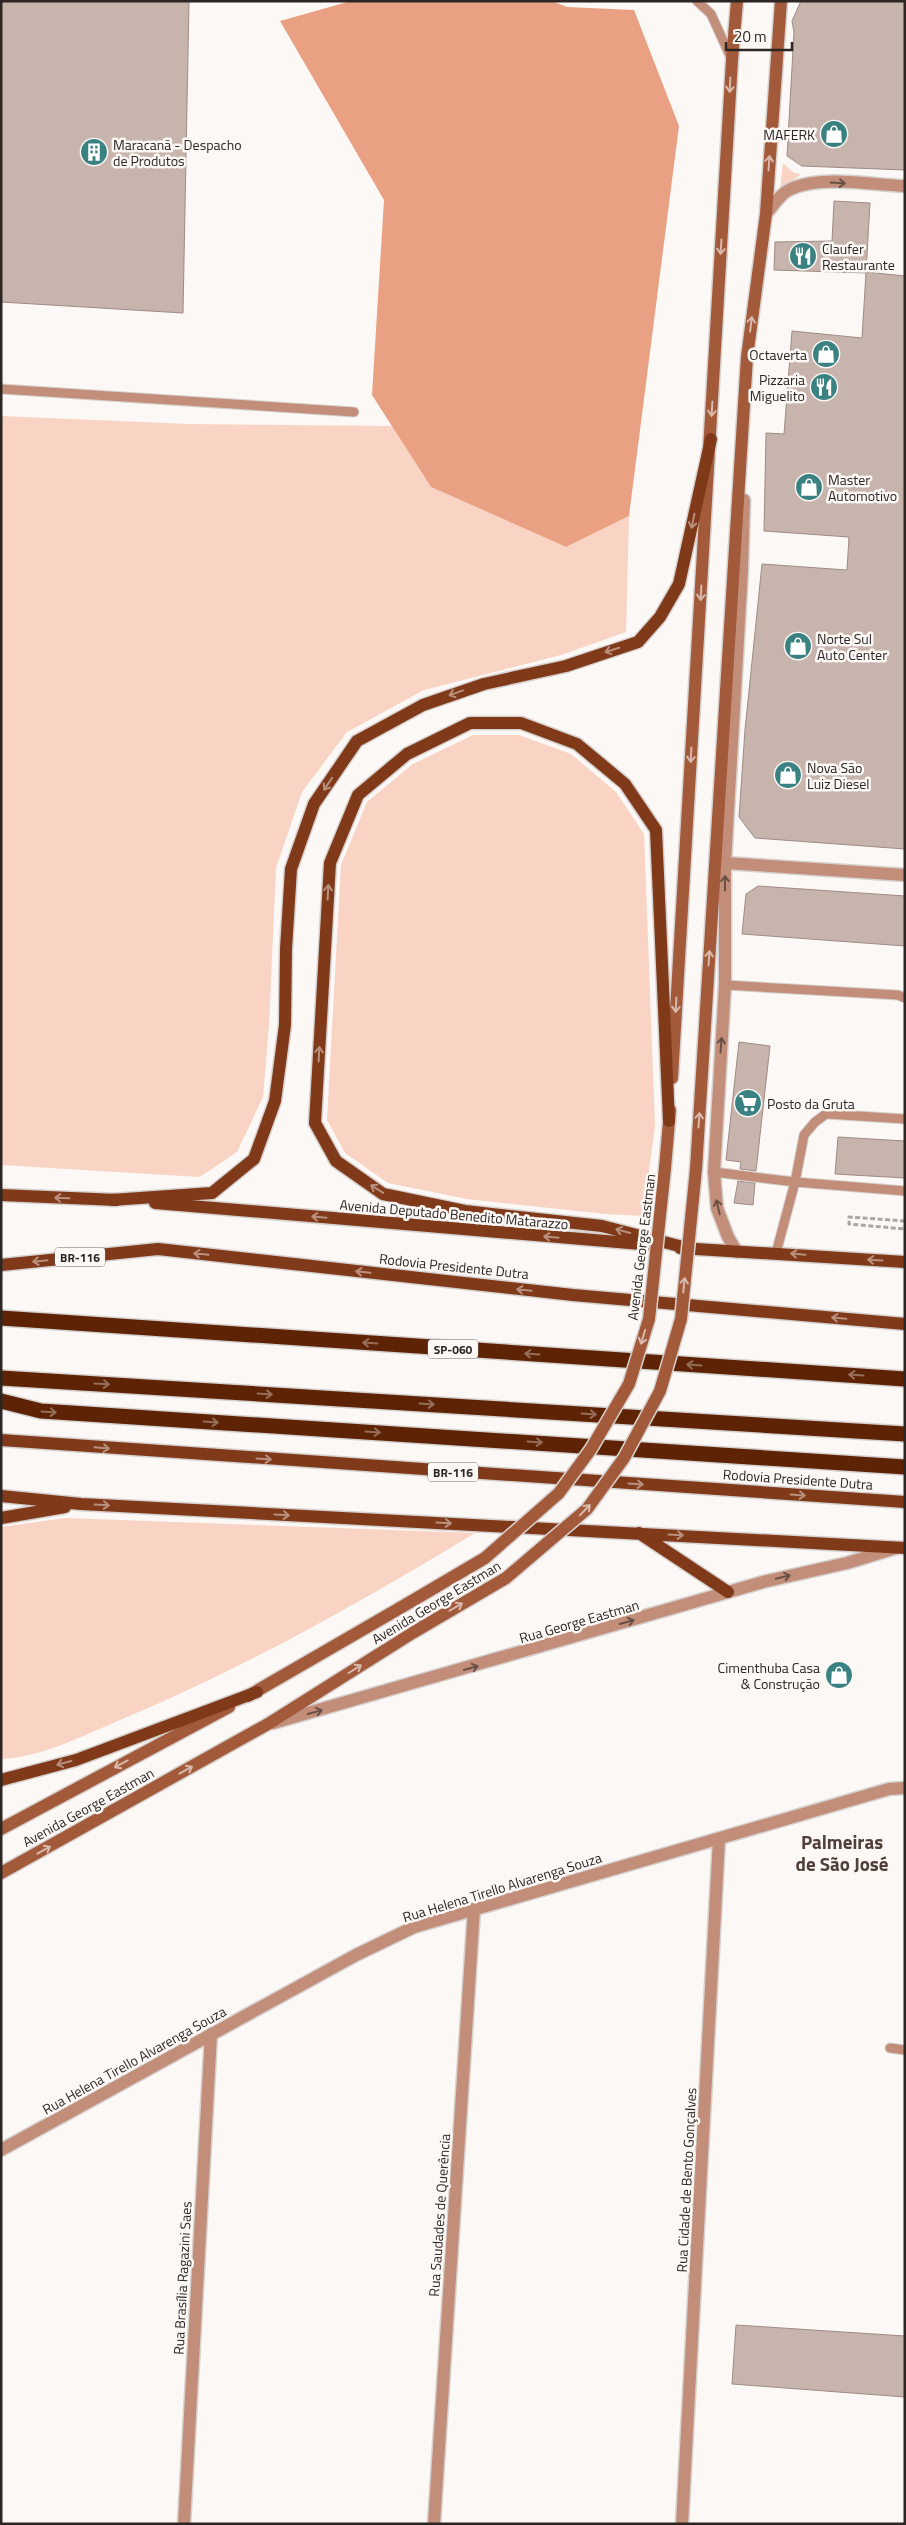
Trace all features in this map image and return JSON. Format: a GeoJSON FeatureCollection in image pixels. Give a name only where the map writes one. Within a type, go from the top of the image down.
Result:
{"type":"FeatureCollection","features":[{"type":"Feature","properties":{"kind":"highway","name":"SP-060"},"geometry":{"type":"LineString","coordinates":[[1,1318],[905,1379]]}},
{"type":"Feature","properties":{"kind":"highway"},"geometry":{"type":"LineString","coordinates":[[1,1378],[905,1434]]}},
{"type":"Feature","properties":{"kind":"highway"},"geometry":{"type":"LineString","coordinates":[[1,1401],[41,1412],[905,1467]]}},
{"type":"Feature","properties":{"kind":"main road","name":"Avenida George Eastman"},"geometry":{"type":"LineString","coordinates":[[1,1829],[257,1692],[485,1558],[559,1493],[591,1449],[629,1384],[649,1319],[669,1121],[737,1]]}},
{"type":"Feature","properties":{"kind":"main road","name":"Avenida George Eastman"},"geometry":{"type":"LineString","coordinates":[[1,1873],[268,1724],[414,1632],[506,1578],[587,1509],[624,1458],[660,1391],[681,1319],[696,1168],[747,358],[766,214],[780,1]]}},
{"type":"Feature","properties":{"kind":"main road"},"geometry":{"type":"LineString","coordinates":[[111,1200],[212,1193],[254,1159],[275,1100],[285,1025],[286,949],[291,869],[314,804],[356,741],[423,705],[484,684],[566,666],[638,642],[660,617],[679,584],[711,439]]}},
{"type":"Feature","properties":{"kind":"main road"},"geometry":{"type":"LineString","coordinates":[[669,1121],[656,830],[624,784],[577,744],[521,723],[470,723],[407,754],[358,795],[330,863],[315,1123],[336,1161],[383,1194],[465,1210],[602,1226],[687,1248]]}},
{"type":"Feature","properties":{"kind":"main road","name":"Avenida Deputado Benedito Matarazzo"},"geometry":{"type":"LineString","coordinates":[[1,1195],[111,1200],[737,1252],[776,1252],[905,1262]]}},
{"type":"Feature","properties":{"kind":"main road","name":"Rodovia Presidente Dutra"},"geometry":{"type":"LineString","coordinates":[[1,1265],[158,1249],[572,1295],[905,1324]]}},
{"type":"Feature","properties":{"kind":"main road","name":"Rodovia Presidente Dutra"},"geometry":{"type":"LineString","coordinates":[[1,1440],[905,1502]]}},
{"type":"Feature","properties":{"kind":"main road"},"geometry":{"type":"LineString","coordinates":[[1,1496],[81,1504],[640,1533],[903,1549]]}},
{"type":"Feature","properties":{"kind":"main road"},"geometry":{"type":"LineString","coordinates":[[1,1518],[81,1504]]}},
{"type":"Feature","properties":{"kind":"main road"},"geometry":{"type":"LineString","coordinates":[[640,1533],[728,1592]]}},
{"type":"Feature","properties":{"kind":"main road"},"geometry":{"type":"LineString","coordinates":[[1,1780],[76,1760],[257,1692]]}},
{"type":"Feature","properties":{"kind":"street"},"geometry":{"type":"LineString","coordinates":[[766,214],[786,191],[804,185],[821,182],[905,186]]}},
{"type":"Feature","properties":{"kind":"street"},"geometry":{"type":"LineString","coordinates":[[737,1252],[728,1237],[717,1208],[714,1172],[725,985],[725,863],[742,570],[747,358]]}},
{"type":"Feature","properties":{"kind":"street"},"geometry":{"type":"LineString","coordinates":[[725,863],[905,875]]}},
{"type":"Feature","properties":{"kind":"street","name":"Rua George Eastman"},"geometry":{"type":"LineString","coordinates":[[268,1724],[728,1592],[903,1549]]}},
{"type":"Feature","properties":{"kind":"street","name":"Rua Helena Tirello Alvarenga Souza"},"geometry":{"type":"LineString","coordinates":[[1,2150],[356,1955],[414,1927],[889,1789],[905,1788]]}},
{"type":"Feature","properties":{"kind":"street","name":"Rua Cidade de Bento Gonçalves"},"geometry":{"type":"LineString","coordinates":[[682,2524],[719,1839]]}},
{"type":"Feature","properties":{"kind":"street","name":"Rua Saudades de Querência"},"geometry":{"type":"LineString","coordinates":[[434,2524],[474,1909]]}},
{"type":"Feature","properties":{"kind":"street","name":"Rua Brasília Ragazini Saes"},"geometry":{"type":"LineString","coordinates":[[184,2524],[211,2034]]}},
{"type":"Feature","properties":{"kind":"lane"},"geometry":{"type":"LineString","coordinates":[[697,1],[711,14],[732,60]]}},
{"type":"Feature","properties":{"kind":"lane"},"geometry":{"type":"LineString","coordinates":[[1,389],[354,412]]}},
{"type":"Feature","properties":{"kind":"lane"},"geometry":{"type":"LineString","coordinates":[[725,985],[898,995],[905,998]]}},
{"type":"Feature","properties":{"kind":"lane"},"geometry":{"type":"LineString","coordinates":[[776,1252],[795,1182],[804,1135],[815,1122],[826,1114],[905,1119]]}},
{"type":"Feature","properties":{"kind":"lane"},"geometry":{"type":"LineString","coordinates":[[714,1172],[795,1182],[905,1191]]}},
{"type":"Feature","properties":{"kind":"lane"},"geometry":{"type":"LineString","coordinates":[[890,2048],[905,2050]]}},
{"type":"Feature","properties":{"kind":"path"},"geometry":{"type":"LineString","coordinates":[[905,1221],[849,1217],[849,1224],[905,1228]]}},
{"type":"Feature","properties":{"kind":"shaded area"},"geometry":{"type":"Polygon","coordinates":[[[351,1],[552,1],[567,7],[634,10],[679,126],[629,516],[566,547],[431,487],[372,395],[384,200],[280,21],[351,1]]]}},
{"type":"Feature","properties":{"kind":"shaded area"},"geometry":{"type":"Polygon","coordinates":[[[783,163],[794,173],[801,174],[780,191],[783,163]]]}},
{"type":"Feature","properties":{"kind":"shaded area"},"geometry":{"type":"Polygon","coordinates":[[[1,416],[188,424],[392,426],[431,487],[566,547],[629,516],[626,632],[561,655],[424,690],[347,732],[302,792],[276,868],[269,1025],[263,1097],[237,1152],[200,1177],[1,1165],[1,416]]]}},
{"type":"Feature","properties":{"kind":"shaded area"},"geometry":{"type":"Polygon","coordinates":[[[473,735],[519,735],[571,754],[616,792],[644,834],[655,1126],[643,1216],[605,1214],[467,1199],[388,1183],[345,1153],[327,1120],[341,865],[367,802],[413,764],[473,735]]]}},
{"type":"Feature","properties":{"kind":"shaded area"},"geometry":{"type":"Polygon","coordinates":[[[66,1518],[475,1533],[345,1609],[212,1679],[62,1745],[32,1754],[1,1759],[1,1527],[66,1518]]]}},
{"type":"Feature","properties":{"kind":"building","name":"Maracanã - Despacho de Produtos"},"geometry":{"type":"Polygon","coordinates":[[[1,1],[189,1],[183,313],[1,302],[1,1]]]}},
{"type":"Feature","properties":{"kind":"building"},"geometry":{"type":"Polygon","coordinates":[[[801,1],[905,1],[905,170],[802,166],[787,156],[794,32],[792,21],[801,1]]]}},
{"type":"Feature","properties":{"kind":"building"},"geometry":{"type":"Polygon","coordinates":[[[834,201],[870,203],[866,272],[905,276],[905,849],[755,838],[739,817],[745,730],[762,564],[847,570],[849,537],[764,531],[766,433],[784,434],[792,331],[862,338],[866,273],[774,270],[775,242],[832,241],[834,201]]]}},
{"type":"Feature","properties":{"kind":"building"},"geometry":{"type":"Polygon","coordinates":[[[758,886],[905,896],[905,946],[742,934],[746,894],[758,886]]]}},
{"type":"Feature","properties":{"kind":"building","name":"Posto da Gruta"},"geometry":{"type":"Polygon","coordinates":[[[739,1042],[770,1046],[756,1171],[740,1169],[741,1162],[726,1160],[739,1042]]]}},
{"type":"Feature","properties":{"kind":"building","name":"Posto da Gruta"},"geometry":{"type":"Polygon","coordinates":[[[838,1137],[905,1141],[905,1178],[835,1174],[838,1137]]]}},
{"type":"Feature","properties":{"kind":"building"},"geometry":{"type":"Polygon","coordinates":[[[738,1181],[755,1183],[753,1205],[734,1203],[738,1181]]]}},
{"type":"Feature","properties":{"kind":"building"},"geometry":{"type":"Polygon","coordinates":[[[736,2325],[905,2336],[905,2397],[732,2384],[736,2325]]]}},
{"type":"Feature","properties":{"kind":"place","name":"MAFERK"},"geometry":{"type":"Point","coordinates":[834,134]}},
{"type":"Feature","properties":{"kind":"place","name":"Maracanã - Despacho de Produtos"},"geometry":{"type":"Point","coordinates":[94,152]}},
{"type":"Feature","properties":{"kind":"place","name":"Claufer Restaurante"},"geometry":{"type":"Point","coordinates":[803,256]}},
{"type":"Feature","properties":{"kind":"place","name":"Octaverta"},"geometry":{"type":"Point","coordinates":[826,354]}},
{"type":"Feature","properties":{"kind":"place","name":"Pizzaria Miguelito"},"geometry":{"type":"Point","coordinates":[824,387]}},
{"type":"Feature","properties":{"kind":"place","name":"Master Automotivo"},"geometry":{"type":"Point","coordinates":[809,487]}},
{"type":"Feature","properties":{"kind":"place","name":"Norte Sul Auto Center"},"geometry":{"type":"Point","coordinates":[798,646]}},
{"type":"Feature","properties":{"kind":"place","name":"Nova São Luiz Diesel"},"geometry":{"type":"Point","coordinates":[788,775]}},
{"type":"Feature","properties":{"kind":"place","name":"Posto da Gruta"},"geometry":{"type":"Point","coordinates":[748,1103]}},
{"type":"Feature","properties":{"kind":"place","name":"Cimenthuba Casa & Construção"},"geometry":{"type":"Point","coordinates":[839,1675]}},
{"type":"Feature","properties":{"kind":"district","name":"Palmeiras de São José"},"geometry":{"type":"Point","coordinates":[842,1852]}}]}
